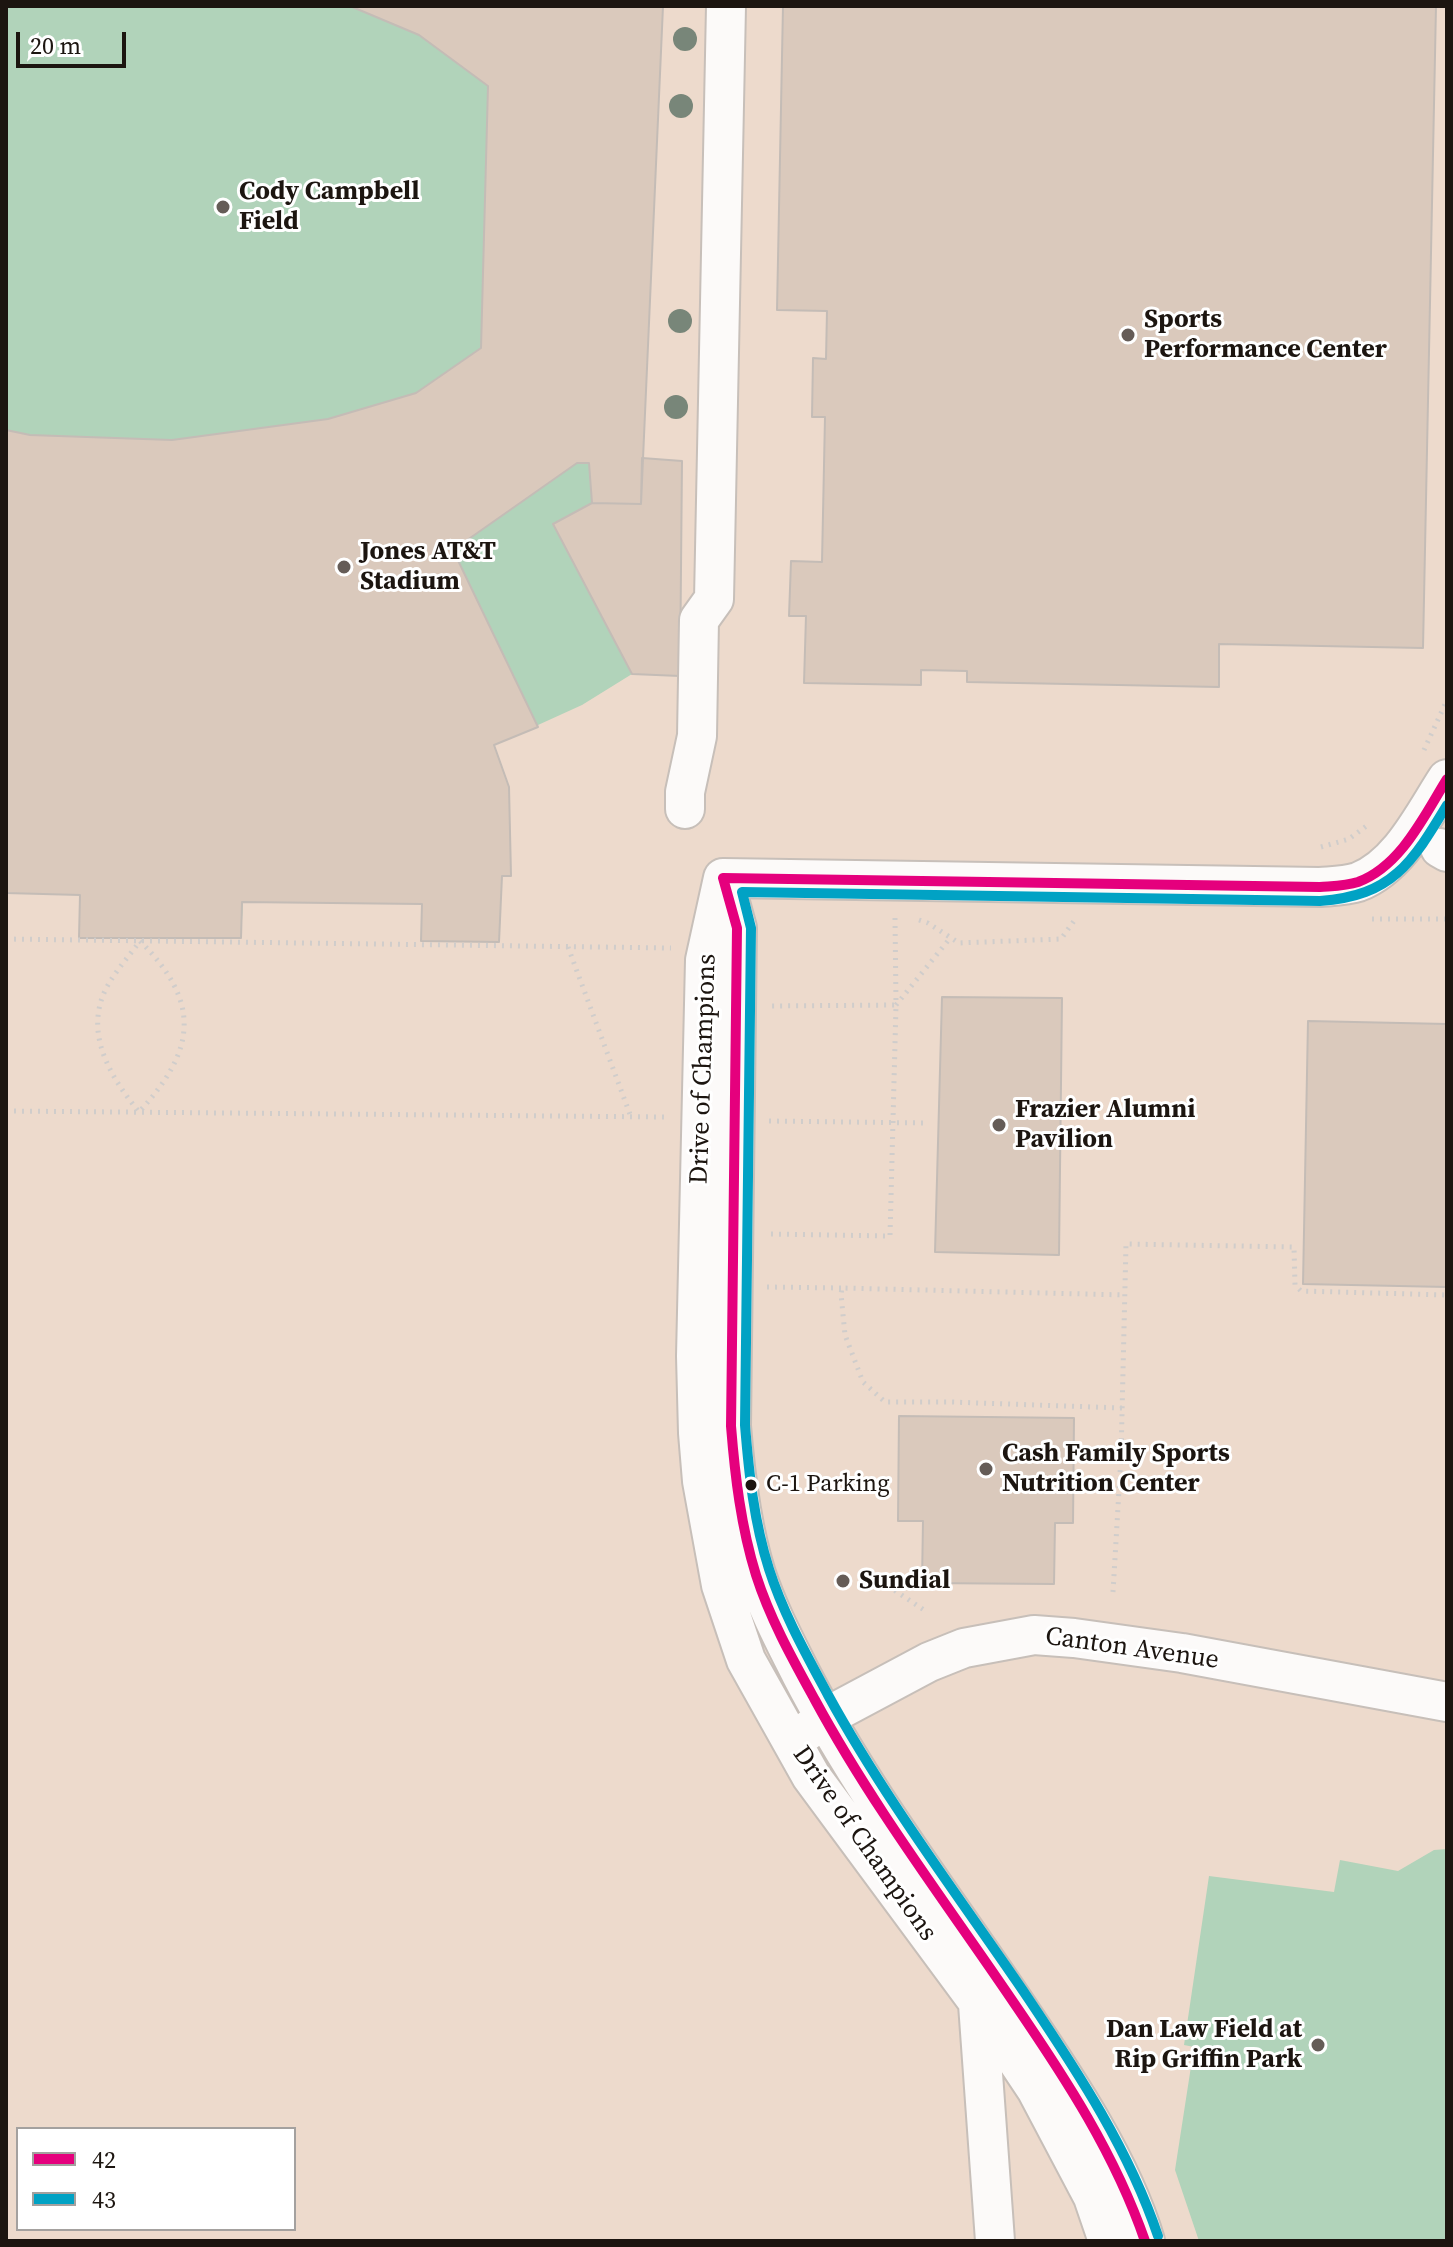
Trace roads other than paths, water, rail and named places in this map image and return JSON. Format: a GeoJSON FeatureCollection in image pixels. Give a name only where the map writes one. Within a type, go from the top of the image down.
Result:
{"type":"FeatureCollection","features":[{"type":"Feature","properties":{"kind":"street"},"geometry":{"type":"LineString","coordinates":[[685,809],[685,792],[697,736],[699,620],[714,599],[726,6]]}},
{"type":"Feature","properties":{"kind":"street"},"geometry":{"type":"LineString","coordinates":[[723,878],[1340,885],[1357,882],[1385,864],[1410,835],[1434,768]]}},
{"type":"Feature","properties":{"kind":"street","name":"Drive of Champions"},"geometry":{"type":"LineString","coordinates":[[723,878],[737,928],[731,1426],[736,1484],[757,1575],[789,1649],[824,1718],[874,1799],[1062,2074],[1107,2154],[1145,2241]]}},
{"type":"Feature","properties":{"kind":"street","name":"Drive of Champions"},"geometry":{"type":"LineString","coordinates":[[723,878],[705,960],[697,1328],[698,1433],[702,1481],[721,1585],[746,1660],[811,1776],[978,2002],[1036,2089],[1093,2197],[1108,2241]]}},
{"type":"Feature","properties":{"kind":"street","name":"Canton Avenue"},"geometry":{"type":"LineString","coordinates":[[792,1742],[824,1718],[929,1662],[964,1648],[1034,1635],[1182,1653],[1447,1702]]}},
{"type":"Feature","properties":{"kind":"street"},"geometry":{"type":"LineString","coordinates":[[978,2002],[995,2241]]}},
{"type":"Feature","properties":{"kind":"place","name":"Cody Campbell Field"},"geometry":{"type":"Point","coordinates":[223,207]}},
{"type":"Feature","properties":{"kind":"place","name":"Sports Performance Center"},"geometry":{"type":"Point","coordinates":[1128,335]}},
{"type":"Feature","properties":{"kind":"place","name":"Jones AT&T Stadium"},"geometry":{"type":"Point","coordinates":[344,567]}},
{"type":"Feature","properties":{"kind":"place","name":"Frazier Alumni Pavilion"},"geometry":{"type":"Point","coordinates":[999,1125]}},
{"type":"Feature","properties":{"kind":"place","name":"Cash Family Sports Nutrition Center"},"geometry":{"type":"Point","coordinates":[986,1469]}},
{"type":"Feature","properties":{"kind":"place","name":"C-1 Parking"},"geometry":{"type":"Point","coordinates":[751,1485]}},
{"type":"Feature","properties":{"kind":"place","name":"Sundial"},"geometry":{"type":"Point","coordinates":[843,1581]}},
{"type":"Feature","properties":{"kind":"place","name":"Dan Law Field at Rip Griffin Park"},"geometry":{"type":"Point","coordinates":[1318,2045]}}]}
